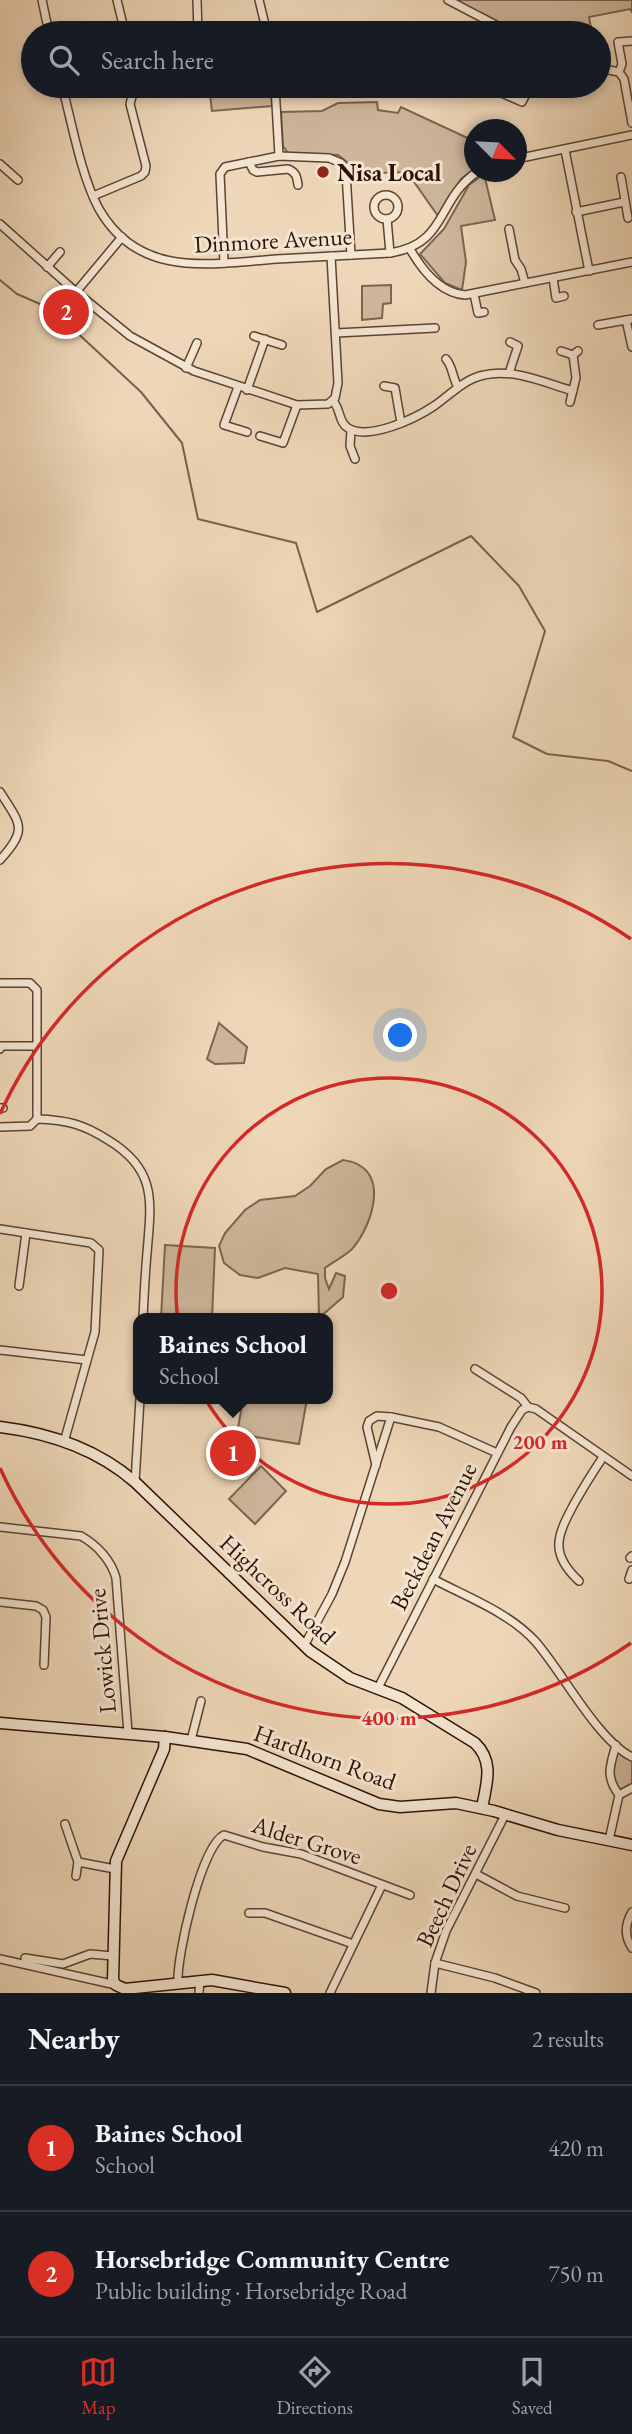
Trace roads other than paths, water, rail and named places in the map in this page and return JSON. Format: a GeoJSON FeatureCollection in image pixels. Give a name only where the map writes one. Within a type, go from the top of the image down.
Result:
{"type":"FeatureCollection","features":[{"type":"Feature","properties":{"kind":"street"},"geometry":{"type":"LineString","coordinates":[[41,0],[46,21]]}},
{"type":"Feature","properties":{"kind":"street"},"geometry":{"type":"LineString","coordinates":[[117,0],[122,21]]}},
{"type":"Feature","properties":{"kind":"street"},"geometry":{"type":"LineString","coordinates":[[197,0],[198,21]]}},
{"type":"Feature","properties":{"kind":"street"},"geometry":{"type":"LineString","coordinates":[[259,0],[264,21]]}},
{"type":"Feature","properties":{"kind":"street"},"geometry":{"type":"LineString","coordinates":[[447,0],[488,21]]}},
{"type":"Feature","properties":{"kind":"street"},"geometry":{"type":"LineString","coordinates":[[619,72],[622,64],[618,42],[628,41],[623,32]]}},
{"type":"Feature","properties":{"kind":"street"},"geometry":{"type":"LineString","coordinates":[[611,70],[619,72],[624,79],[632,124]]}},
{"type":"Feature","properties":{"kind":"street","name":"Dinmore Avenue"},"geometry":{"type":"LineString","coordinates":[[65,98],[93,196],[107,221],[121,237],[145,253],[187,265],[390,253],[410,249]]}},
{"type":"Feature","properties":{"kind":"street"},"geometry":{"type":"LineString","coordinates":[[93,196],[145,172],[131,98]]}},
{"type":"Feature","properties":{"kind":"street"},"geometry":{"type":"LineString","coordinates":[[276,98],[279,156]]}},
{"type":"Feature","properties":{"kind":"street"},"geometry":{"type":"LineString","coordinates":[[527,157],[632,135]]}},
{"type":"Feature","properties":{"kind":"street"},"geometry":{"type":"LineString","coordinates":[[565,150],[589,271]]}},
{"type":"Feature","properties":{"kind":"street"},"geometry":{"type":"LineString","coordinates":[[224,263],[219,174],[225,167],[279,156],[329,158],[341,163],[346,174],[351,255]]}},
{"type":"Feature","properties":{"kind":"street"},"geometry":{"type":"LineString","coordinates":[[249,162],[257,172],[288,169],[295,174],[298,185]]}},
{"type":"Feature","properties":{"kind":"street"},"geometry":{"type":"LineString","coordinates":[[0,178],[3,167],[18,180]]}},
{"type":"Feature","properties":{"kind":"street"},"geometry":{"type":"LineString","coordinates":[[257,172],[258,182]]}},
{"type":"Feature","properties":{"kind":"street"},"geometry":{"type":"LineString","coordinates":[[621,177],[628,218]]}},
{"type":"Feature","properties":{"kind":"street"},"geometry":{"type":"LineString","coordinates":[[464,182],[428,236],[410,249],[428,274],[444,289],[455,294],[474,294],[632,262]]}},
{"type":"Feature","properties":{"kind":"street"},"geometry":{"type":"LineString","coordinates":[[576,212],[624,202]]}},
{"type":"Feature","properties":{"kind":"street"},"geometry":{"type":"LineString","coordinates":[[387,219],[390,253]]}},
{"type":"Feature","properties":{"kind":"street"},"geometry":{"type":"LineString","coordinates":[[0,224],[130,336],[186,368],[297,405],[322,406],[333,401]]}},
{"type":"Feature","properties":{"kind":"street"},"geometry":{"type":"LineString","coordinates":[[512,232],[515,260],[522,269],[525,283]]}},
{"type":"Feature","properties":{"kind":"street"},"geometry":{"type":"LineString","coordinates":[[76,292],[121,237]]}},
{"type":"Feature","properties":{"kind":"street"},"geometry":{"type":"LineString","coordinates":[[47,267],[60,252]]}},
{"type":"Feature","properties":{"kind":"street"},"geometry":{"type":"LineString","coordinates":[[331,256],[338,383],[333,401]]}},
{"type":"Feature","properties":{"kind":"street"},"geometry":{"type":"LineString","coordinates":[[553,278],[556,298],[564,296]]}},
{"type":"Feature","properties":{"kind":"street"},"geometry":{"type":"LineString","coordinates":[[474,294],[478,313],[484,312]]}},
{"type":"Feature","properties":{"kind":"street"},"geometry":{"type":"LineString","coordinates":[[421,319],[422,328]]}},
{"type":"Feature","properties":{"kind":"street"},"geometry":{"type":"LineString","coordinates":[[598,325],[629,319],[632,347]]}},
{"type":"Feature","properties":{"kind":"street"},"geometry":{"type":"LineString","coordinates":[[336,333],[435,328]]}},
{"type":"Feature","properties":{"kind":"street"},"geometry":{"type":"LineString","coordinates":[[254,336],[282,345]]}},
{"type":"Feature","properties":{"kind":"street"},"geometry":{"type":"LineString","coordinates":[[247,390],[265,339]]}},
{"type":"Feature","properties":{"kind":"street"},"geometry":{"type":"LineString","coordinates":[[510,342],[518,346],[528,344]]}},
{"type":"Feature","properties":{"kind":"street"},"geometry":{"type":"LineString","coordinates":[[186,368],[197,343]]}},
{"type":"Feature","properties":{"kind":"street"},"geometry":{"type":"LineString","coordinates":[[509,373],[518,346]]}},
{"type":"Feature","properties":{"kind":"street"},"geometry":{"type":"LineString","coordinates":[[561,351],[575,353],[576,373],[570,402]]}},
{"type":"Feature","properties":{"kind":"street"},"geometry":{"type":"LineString","coordinates":[[446,359],[455,367],[452,377],[458,387]]}},
{"type":"Feature","properties":{"kind":"street"},"geometry":{"type":"LineString","coordinates":[[333,401],[342,422],[351,430],[374,431],[429,409],[458,387],[483,375],[509,373],[573,391]]}},
{"type":"Feature","properties":{"kind":"street"},"geometry":{"type":"LineString","coordinates":[[384,386],[397,386],[401,422]]}},
{"type":"Feature","properties":{"kind":"street"},"geometry":{"type":"LineString","coordinates":[[237,387],[224,425],[247,432]]}},
{"type":"Feature","properties":{"kind":"street"},"geometry":{"type":"LineString","coordinates":[[260,436],[283,443],[297,405]]}},
{"type":"Feature","properties":{"kind":"street"},"geometry":{"type":"LineString","coordinates":[[351,430],[350,446],[355,458]]}},
{"type":"Feature","properties":{"kind":"street"},"geometry":{"type":"LineString","coordinates":[[0,792],[16,818],[18,833],[16,843],[0,860]]}},
{"type":"Feature","properties":{"kind":"street"},"geometry":{"type":"LineString","coordinates":[[0,982],[30,983],[36,987],[37,1119],[30,1126],[0,1126]]}},
{"type":"Feature","properties":{"kind":"street"},"geometry":{"type":"LineString","coordinates":[[0,1046],[36,1046]]}},
{"type":"Feature","properties":{"kind":"street"},"geometry":{"type":"LineString","coordinates":[[37,1119],[69,1121],[89,1128],[119,1147],[142,1174],[149,1193],[151,1216],[143,1313]]}},
{"type":"Feature","properties":{"kind":"street"},"geometry":{"type":"LineString","coordinates":[[89,1128],[96,1121]]}},
{"type":"Feature","properties":{"kind":"street"},"geometry":{"type":"LineString","coordinates":[[0,1229],[91,1243],[99,1250],[97,1321],[64,1441]]}},
{"type":"Feature","properties":{"kind":"street"},"geometry":{"type":"LineString","coordinates":[[19,1286],[26,1233]]}},
{"type":"Feature","properties":{"kind":"street"},"geometry":{"type":"LineString","coordinates":[[0,1350],[87,1360]]}},
{"type":"Feature","properties":{"kind":"street"},"geometry":{"type":"LineString","coordinates":[[475,1369],[632,1476]]}},
{"type":"Feature","properties":{"kind":"street"},"geometry":{"type":"LineString","coordinates":[[135,1482],[140,1404]]}},
{"type":"Feature","properties":{"kind":"street","name":"Beckdean Avenue"},"geometry":{"type":"LineString","coordinates":[[379,1688],[497,1453],[517,1417],[528,1407]]}},
{"type":"Feature","properties":{"kind":"street"},"geometry":{"type":"LineString","coordinates":[[376,1466],[367,1427],[377,1416],[439,1427],[497,1453]]}},
{"type":"Feature","properties":{"kind":"street"},"geometry":{"type":"LineString","coordinates":[[304,1646],[340,1577],[391,1417]]}},
{"type":"Feature","properties":{"kind":"street","name":"Highcross Road"},"geometry":{"type":"LineString","coordinates":[[0,1427],[64,1441],[97,1454],[135,1482],[304,1646],[334,1669],[402,1698],[481,1748],[489,1772],[482,1808]]}},
{"type":"Feature","properties":{"kind":"street"},"geometry":{"type":"LineString","coordinates":[[579,1581],[562,1560],[558,1540],[565,1521],[603,1457]]}},
{"type":"Feature","properties":{"kind":"street","name":"Lowick Drive"},"geometry":{"type":"LineString","coordinates":[[0,1527],[81,1536],[112,1565],[116,1578],[128,1733]]}},
{"type":"Feature","properties":{"kind":"street"},"geometry":{"type":"LineString","coordinates":[[629,1579],[632,1570]]}},
{"type":"Feature","properties":{"kind":"street"},"geometry":{"type":"LineString","coordinates":[[433,1579],[506,1618],[525,1632],[543,1651],[589,1714],[616,1745],[632,1757]]}},
{"type":"Feature","properties":{"kind":"street"},"geometry":{"type":"LineString","coordinates":[[0,1602],[36,1606],[43,1610],[46,1617],[44,1665]]}},
{"type":"Feature","properties":{"kind":"street"},"geometry":{"type":"LineString","coordinates":[[33,1655],[44,1655]]}},
{"type":"Feature","properties":{"kind":"street"},"geometry":{"type":"LineString","coordinates":[[191,1740],[197,1704]]}},
{"type":"Feature","properties":{"kind":"street","name":"Hardhorn Road"},"geometry":{"type":"LineString","coordinates":[[0,1723],[165,1737],[254,1751],[379,1804],[400,1807],[456,1803],[558,1830],[632,1845]]}},
{"type":"Feature","properties":{"kind":"street"},"geometry":{"type":"LineString","coordinates":[[116,1985],[112,1976],[115,1869],[118,1855],[164,1749],[165,1737]]}},
{"type":"Feature","properties":{"kind":"street"},"geometry":{"type":"LineString","coordinates":[[616,1745],[609,1774],[612,1786],[619,1795]]}},
{"type":"Feature","properties":{"kind":"street"},"geometry":{"type":"LineString","coordinates":[[609,1840],[619,1795],[632,1788]]}},
{"type":"Feature","properties":{"kind":"street","name":"Beech Drive"},"geometry":{"type":"LineString","coordinates":[[431,1993],[435,1963],[446,1931],[505,1815]]}},
{"type":"Feature","properties":{"kind":"street"},"geometry":{"type":"LineString","coordinates":[[65,1824],[78,1862],[76,1876]]}},
{"type":"Feature","properties":{"kind":"street","name":"Alder Grove"},"geometry":{"type":"LineString","coordinates":[[178,1984],[180,1955],[197,1885],[219,1837],[228,1835],[263,1847],[301,1854],[410,1895]]}},
{"type":"Feature","properties":{"kind":"street"},"geometry":{"type":"LineString","coordinates":[[78,1862],[115,1869]]}},
{"type":"Feature","properties":{"kind":"street"},"geometry":{"type":"LineString","coordinates":[[475,1874],[520,1897],[565,1908]]}},
{"type":"Feature","properties":{"kind":"street"},"geometry":{"type":"LineString","coordinates":[[330,1993],[382,1885]]}},
{"type":"Feature","properties":{"kind":"street"},"geometry":{"type":"LineString","coordinates":[[632,1912],[627,1922],[626,1934],[632,1948]]}},
{"type":"Feature","properties":{"kind":"street"},"geometry":{"type":"LineString","coordinates":[[250,1913],[265,1913],[353,1944]]}},
{"type":"Feature","properties":{"kind":"street"},"geometry":{"type":"LineString","coordinates":[[25,1958],[63,1964],[90,1954],[113,1956]]}},
{"type":"Feature","properties":{"kind":"street"},"geometry":{"type":"LineString","coordinates":[[0,1959],[133,1990],[200,1980],[221,1981],[285,1993]]}},
{"type":"Feature","properties":{"kind":"street"},"geometry":{"type":"LineString","coordinates":[[435,1963],[495,1978],[536,1993]]}},
{"type":"Feature","properties":{"kind":"street"},"geometry":{"type":"LineString","coordinates":[[199,1993],[200,1980]]}},
{"type":"Feature","properties":{"kind":"waterway"},"geometry":{"type":"LineString","coordinates":[[0,280],[17,294],[47,307],[141,392],[182,443],[198,519],[296,543],[317,612],[471,536],[519,586],[545,631],[513,737],[547,754],[608,761],[632,771]]}},
{"type":"Feature","properties":{"kind":"place","name":"Nisa Local"},"geometry":{"type":"Point","coordinates":[323,172]}},
{"type":"Feature","properties":{"kind":"place","name":"Horsebridge Community Centre"},"geometry":{"type":"Point","coordinates":[66,312]}},
{"type":"Feature","properties":{"kind":"place","name":"Baines School"},"geometry":{"type":"Point","coordinates":[233,1453]}}]}
